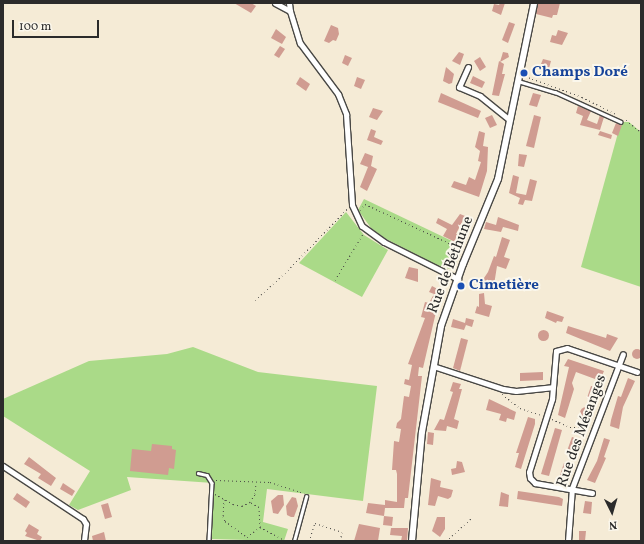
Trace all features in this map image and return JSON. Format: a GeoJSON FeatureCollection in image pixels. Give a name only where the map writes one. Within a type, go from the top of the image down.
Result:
{"type":"FeatureCollection","features":[{"type":"Feature","properties":{"kind":"street"},"geometry":{"type":"LineString","coordinates":[[275,3],[290,11]]}},
{"type":"Feature","properties":{"kind":"street"},"geometry":{"type":"LineString","coordinates":[[289,3],[300,43],[338,94],[346,114],[352,205],[355,215],[366,230],[384,242],[458,279]]}},
{"type":"Feature","properties":{"kind":"street","name":"Rue de Béthune"},"geometry":{"type":"LineString","coordinates":[[412,541],[422,432],[432,366],[441,326],[498,179],[534,3]]}},
{"type":"Feature","properties":{"kind":"street"},"geometry":{"type":"LineString","coordinates":[[468,67],[459,88],[480,96],[510,120]]}},
{"type":"Feature","properties":{"kind":"street"},"geometry":{"type":"LineString","coordinates":[[592,493],[572,488],[535,483],[530,478],[529,472],[552,398],[556,354],[561,348],[637,372]]}},
{"type":"Feature","properties":{"kind":"street","name":"Rue des Mésanges"},"geometry":{"type":"LineString","coordinates":[[568,541],[572,488],[623,354]]}},
{"type":"Feature","properties":{"kind":"street"},"geometry":{"type":"LineString","coordinates":[[432,366],[502,389],[516,391],[552,387]]}},
{"type":"Feature","properties":{"kind":"street"},"geometry":{"type":"LineString","coordinates":[[3,466],[83,519],[86,524],[84,541]]}},
{"type":"Feature","properties":{"kind":"lane"},"geometry":{"type":"LineString","coordinates":[[518,80],[555,92],[621,122]]}},
{"type":"Feature","properties":{"kind":"lane"},"geometry":{"type":"LineString","coordinates":[[198,473],[207,475],[210,480],[212,493],[209,541]]}},
{"type":"Feature","properties":{"kind":"lane"},"geometry":{"type":"LineString","coordinates":[[294,541],[306,497]]}},
{"type":"Feature","properties":{"kind":"path"},"geometry":{"type":"LineString","coordinates":[[363,210],[365,204],[451,244]]}},
{"type":"Feature","properties":{"kind":"path"},"geometry":{"type":"LineString","coordinates":[[254,300],[285,273],[352,205]]}},
{"type":"Feature","properties":{"kind":"path"},"geometry":{"type":"LineString","coordinates":[[335,280],[357,241],[366,230]]}},
{"type":"Feature","properties":{"kind":"path"},"geometry":{"type":"LineString","coordinates":[[210,480],[277,484],[293,491],[304,493],[306,497]]}},
{"type":"Feature","properties":{"kind":"path"},"geometry":{"type":"LineString","coordinates":[[212,493],[238,506],[250,502],[255,494],[256,482]]}},
{"type":"Feature","properties":{"kind":"path"},"geometry":{"type":"LineString","coordinates":[[224,499],[223,516],[238,532],[248,537],[260,527]]}},
{"type":"Feature","properties":{"kind":"path"},"geometry":{"type":"LineString","coordinates":[[250,502],[259,507],[260,527]]}},
{"type":"Feature","properties":{"kind":"path"},"geometry":{"type":"LineString","coordinates":[[446,541],[473,517]]}},
{"type":"Feature","properties":{"kind":"path"},"geometry":{"type":"LineString","coordinates":[[309,541],[315,523],[342,532],[340,541]]}},
{"type":"Feature","properties":{"kind":"path"},"geometry":{"type":"LineString","coordinates":[[260,527],[286,541]]}},
{"type":"Feature","properties":{"kind":"green space"},"geometry":{"type":"Polygon","coordinates":[[[621,122],[629,122],[641,132],[641,287],[581,267],[621,122]]]}},
{"type":"Feature","properties":{"kind":"green space"},"geometry":{"type":"Polygon","coordinates":[[[364,199],[452,241],[450,247],[461,251],[453,270],[437,265],[386,239],[371,228],[358,210],[364,199]]]}},
{"type":"Feature","properties":{"kind":"green space"},"geometry":{"type":"Polygon","coordinates":[[[346,212],[364,235],[388,250],[362,297],[299,263],[346,212]]]}},
{"type":"Feature","properties":{"kind":"green space"},"geometry":{"type":"Polygon","coordinates":[[[193,347],[258,372],[377,386],[363,501],[267,489],[263,522],[288,529],[284,541],[212,539],[213,483],[127,477],[131,490],[78,510],[69,505],[90,471],[3,416],[3,399],[89,361],[167,354],[193,347]]]}},
{"type":"Feature","properties":{"kind":"building"},"geometry":{"type":"Polygon","coordinates":[[[234,3],[251,3],[256,6],[251,13],[234,3]]]}},
{"type":"Feature","properties":{"kind":"building"},"geometry":{"type":"Polygon","coordinates":[[[500,3],[505,3],[501,15],[492,11],[494,4],[499,5],[500,3]]]}},
{"type":"Feature","properties":{"kind":"building"},"geometry":{"type":"Polygon","coordinates":[[[538,3],[560,3],[557,15],[553,15],[552,18],[536,14],[538,3]]]}},
{"type":"Feature","properties":{"kind":"building"},"geometry":{"type":"Polygon","coordinates":[[[509,22],[515,24],[508,43],[502,40],[509,22]]]}},
{"type":"Feature","properties":{"kind":"building"},"geometry":{"type":"Polygon","coordinates":[[[331,25],[338,28],[339,34],[336,41],[333,40],[329,43],[324,41],[331,25]]]}},
{"type":"Feature","properties":{"kind":"building"},"geometry":{"type":"Polygon","coordinates":[[[276,29],[286,37],[282,44],[271,38],[276,29]]]}},
{"type":"Feature","properties":{"kind":"building"},"geometry":{"type":"Polygon","coordinates":[[[558,30],[568,33],[562,45],[550,42],[552,35],[556,36],[558,30]]]}},
{"type":"Feature","properties":{"kind":"building"},"geometry":{"type":"Polygon","coordinates":[[[280,46],[285,49],[279,58],[274,55],[280,46]]]}},
{"type":"Feature","properties":{"kind":"building"},"geometry":{"type":"Polygon","coordinates":[[[459,52],[464,54],[460,65],[452,61],[459,52]]]}},
{"type":"Feature","properties":{"kind":"building"},"geometry":{"type":"Polygon","coordinates":[[[503,52],[508,53],[509,57],[500,62],[503,52]]]}},
{"type":"Feature","properties":{"kind":"building"},"geometry":{"type":"Polygon","coordinates":[[[345,55],[352,58],[348,66],[342,63],[345,55]]]}},
{"type":"Feature","properties":{"kind":"building"},"geometry":{"type":"Polygon","coordinates":[[[480,57],[486,67],[480,71],[474,61],[480,57]]]}},
{"type":"Feature","properties":{"kind":"building"},"geometry":{"type":"Polygon","coordinates":[[[543,59],[551,61],[548,72],[539,69],[543,59]]]}},
{"type":"Feature","properties":{"kind":"building"},"geometry":{"type":"Polygon","coordinates":[[[499,61],[504,64],[502,74],[505,74],[499,96],[492,95],[499,61]]]}},
{"type":"Feature","properties":{"kind":"building"},"geometry":{"type":"Polygon","coordinates":[[[446,67],[454,74],[452,83],[449,84],[443,81],[446,67]]]}},
{"type":"Feature","properties":{"kind":"building"},"geometry":{"type":"Polygon","coordinates":[[[473,76],[485,82],[482,88],[470,83],[473,76]]]}},
{"type":"Feature","properties":{"kind":"building"},"geometry":{"type":"Polygon","coordinates":[[[300,77],[310,84],[306,91],[296,84],[300,77]]]}},
{"type":"Feature","properties":{"kind":"building"},"geometry":{"type":"Polygon","coordinates":[[[357,77],[365,80],[361,89],[354,86],[357,77]]]}},
{"type":"Feature","properties":{"kind":"building"},"geometry":{"type":"Polygon","coordinates":[[[441,93],[481,111],[478,118],[438,102],[441,93]]]}},
{"type":"Feature","properties":{"kind":"building"},"geometry":{"type":"Polygon","coordinates":[[[533,93],[541,95],[537,107],[529,105],[533,93]]]}},
{"type":"Feature","properties":{"kind":"building"},"geometry":{"type":"Polygon","coordinates":[[[578,106],[591,111],[587,120],[597,124],[600,115],[604,117],[600,130],[580,125],[583,116],[576,113],[578,106]]]}},
{"type":"Feature","properties":{"kind":"building"},"geometry":{"type":"Polygon","coordinates":[[[373,108],[383,111],[377,120],[369,117],[373,108]]]}},
{"type":"Feature","properties":{"kind":"building"},"geometry":{"type":"Polygon","coordinates":[[[492,115],[497,125],[490,128],[485,118],[492,115]]]}},
{"type":"Feature","properties":{"kind":"building"},"geometry":{"type":"Polygon","coordinates":[[[534,115],[541,117],[534,148],[526,146],[534,115]]]}},
{"type":"Feature","properties":{"kind":"building"},"geometry":{"type":"Polygon","coordinates":[[[616,123],[622,125],[618,136],[612,133],[616,123]]]}},
{"type":"Feature","properties":{"kind":"building"},"geometry":{"type":"Polygon","coordinates":[[[371,129],[376,131],[374,137],[383,141],[381,145],[367,140],[371,129]]]}},
{"type":"Feature","properties":{"kind":"building"},"geometry":{"type":"Polygon","coordinates":[[[479,131],[485,133],[483,146],[488,147],[487,171],[479,197],[451,187],[454,181],[466,185],[469,177],[475,180],[481,162],[478,161],[480,151],[475,147],[479,131]]]}},
{"type":"Feature","properties":{"kind":"building"},"geometry":{"type":"Polygon","coordinates":[[[600,131],[612,135],[611,139],[598,135],[600,131]]]}},
{"type":"Feature","properties":{"kind":"building"},"geometry":{"type":"Polygon","coordinates":[[[365,153],[373,156],[371,166],[377,169],[367,191],[360,187],[368,167],[360,164],[365,153]]]}},
{"type":"Feature","properties":{"kind":"building"},"geometry":{"type":"Polygon","coordinates":[[[519,154],[527,155],[524,167],[518,166],[519,154]]]}},
{"type":"Feature","properties":{"kind":"building"},"geometry":{"type":"Polygon","coordinates":[[[513,175],[519,177],[516,193],[526,195],[530,179],[537,181],[532,201],[525,200],[523,205],[518,204],[520,198],[509,193],[513,175]]]}},
{"type":"Feature","properties":{"kind":"building"},"geometry":{"type":"Polygon","coordinates":[[[460,214],[465,216],[456,234],[466,239],[463,246],[443,236],[447,229],[436,223],[438,218],[452,225],[460,214]]]}},
{"type":"Feature","properties":{"kind":"building"},"geometry":{"type":"Polygon","coordinates":[[[498,217],[519,225],[518,231],[503,227],[501,232],[484,229],[486,222],[496,225],[498,217]]]}},
{"type":"Feature","properties":{"kind":"building"},"geometry":{"type":"Polygon","coordinates":[[[502,237],[510,240],[504,257],[510,259],[506,269],[497,266],[494,285],[482,281],[488,272],[494,256],[496,257],[502,237]]]}},
{"type":"Feature","properties":{"kind":"building"},"geometry":{"type":"Polygon","coordinates":[[[409,267],[418,269],[418,282],[405,278],[409,267]]]}},
{"type":"Feature","properties":{"kind":"building"},"geometry":{"type":"Polygon","coordinates":[[[432,286],[443,292],[439,299],[423,368],[419,367],[418,376],[422,376],[408,498],[405,498],[404,508],[385,508],[384,516],[366,513],[368,503],[385,505],[385,500],[397,502],[397,474],[396,470],[392,470],[394,441],[399,442],[401,429],[396,428],[397,423],[401,419],[404,396],[409,397],[411,386],[404,384],[405,379],[409,380],[412,365],[408,364],[425,318],[421,317],[425,302],[429,303],[434,294],[429,292],[432,286]]]}},
{"type":"Feature","properties":{"kind":"building"},"geometry":{"type":"Polygon","coordinates":[[[484,293],[485,304],[492,306],[489,317],[475,313],[477,306],[479,307],[479,294],[484,293]]]}},
{"type":"Feature","properties":{"kind":"building"},"geometry":{"type":"Polygon","coordinates":[[[547,311],[564,317],[562,322],[557,321],[556,323],[545,318],[547,311]]]}},
{"type":"Feature","properties":{"kind":"building"},"geometry":{"type":"Polygon","coordinates":[[[466,318],[474,320],[472,327],[466,325],[464,330],[451,327],[453,319],[465,323],[466,318]]]}},
{"type":"Feature","properties":{"kind":"building"},"geometry":{"type":"Polygon","coordinates":[[[568,326],[606,338],[607,334],[618,338],[610,351],[566,333],[568,326]]]}},
{"type":"Feature","properties":{"kind":"building"},"geometry":{"type":"Polygon","coordinates":[[[543,329],[547,331],[549,335],[547,339],[543,341],[539,339],[537,335],[539,331],[543,329]]]}},
{"type":"Feature","properties":{"kind":"building"},"geometry":{"type":"Polygon","coordinates":[[[461,338],[468,340],[460,371],[453,368],[461,338]]]}},
{"type":"Feature","properties":{"kind":"building"},"geometry":{"type":"Polygon","coordinates":[[[635,349],[639,349],[642,354],[639,359],[635,359],[632,356],[632,352],[635,349]]]}},
{"type":"Feature","properties":{"kind":"building"},"geometry":{"type":"Polygon","coordinates":[[[568,359],[604,371],[601,378],[596,376],[595,379],[576,372],[572,383],[574,389],[565,418],[558,415],[569,367],[564,366],[568,359]]]}},
{"type":"Feature","properties":{"kind":"building"},"geometry":{"type":"Polygon","coordinates":[[[543,372],[543,380],[520,381],[520,373],[543,372]]]}},
{"type":"Feature","properties":{"kind":"building"},"geometry":{"type":"Polygon","coordinates":[[[628,378],[635,381],[623,407],[619,429],[610,426],[611,420],[618,396],[621,397],[628,378]]]}},
{"type":"Feature","properties":{"kind":"building"},"geometry":{"type":"Polygon","coordinates":[[[453,382],[461,384],[459,389],[462,389],[454,419],[459,421],[457,429],[447,426],[446,431],[434,430],[440,419],[444,420],[453,392],[450,391],[453,382]]]}},
{"type":"Feature","properties":{"kind":"building"},"geometry":{"type":"Polygon","coordinates":[[[591,386],[598,388],[594,400],[587,398],[591,386]]]}},
{"type":"Feature","properties":{"kind":"building"},"geometry":{"type":"Polygon","coordinates":[[[489,399],[516,412],[514,420],[507,418],[506,422],[499,420],[501,414],[486,410],[489,399]]]}},
{"type":"Feature","properties":{"kind":"building"},"geometry":{"type":"Polygon","coordinates":[[[584,407],[588,407],[592,413],[588,419],[584,419],[580,415],[580,411],[584,407]]]}},
{"type":"Feature","properties":{"kind":"building"},"geometry":{"type":"Polygon","coordinates":[[[528,417],[535,419],[535,424],[521,469],[515,467],[519,453],[516,453],[528,417]]]}},
{"type":"Feature","properties":{"kind":"building"},"geometry":{"type":"Polygon","coordinates":[[[555,428],[562,430],[549,476],[541,474],[555,428]]]}},
{"type":"Feature","properties":{"kind":"building"},"geometry":{"type":"Polygon","coordinates":[[[428,432],[434,433],[433,445],[427,444],[428,432]]]}},
{"type":"Feature","properties":{"kind":"building"},"geometry":{"type":"Polygon","coordinates":[[[572,437],[580,440],[575,453],[567,451],[572,437]]]}},
{"type":"Feature","properties":{"kind":"building"},"geometry":{"type":"Polygon","coordinates":[[[604,438],[610,440],[604,457],[606,458],[595,483],[587,480],[597,461],[604,438]]]}},
{"type":"Feature","properties":{"kind":"building"},"geometry":{"type":"Polygon","coordinates":[[[152,444],[172,446],[172,449],[176,450],[174,469],[169,468],[168,475],[130,471],[132,449],[151,451],[152,444]]]}},
{"type":"Feature","properties":{"kind":"building"},"geometry":{"type":"Polygon","coordinates":[[[29,457],[56,478],[51,486],[38,478],[41,474],[24,464],[29,457]]]}},
{"type":"Feature","properties":{"kind":"building"},"geometry":{"type":"Polygon","coordinates":[[[457,461],[462,462],[465,472],[452,475],[451,469],[456,468],[457,461]]]}},
{"type":"Feature","properties":{"kind":"building"},"geometry":{"type":"Polygon","coordinates":[[[564,463],[572,466],[567,477],[560,475],[564,463]]]}},
{"type":"Feature","properties":{"kind":"building"},"geometry":{"type":"Polygon","coordinates":[[[431,478],[441,481],[440,487],[453,490],[451,497],[448,499],[438,496],[435,506],[428,505],[431,478]]]}},
{"type":"Feature","properties":{"kind":"building"},"geometry":{"type":"Polygon","coordinates":[[[63,483],[75,491],[72,496],[60,489],[63,483]]]}},
{"type":"Feature","properties":{"kind":"building"},"geometry":{"type":"Polygon","coordinates":[[[518,491],[559,497],[563,499],[562,506],[517,499],[518,491]]]}},
{"type":"Feature","properties":{"kind":"building"},"geometry":{"type":"Polygon","coordinates":[[[501,492],[509,495],[508,507],[499,506],[501,492]]]}},
{"type":"Feature","properties":{"kind":"building"},"geometry":{"type":"Polygon","coordinates":[[[17,493],[30,502],[26,508],[13,499],[17,493]]]}},
{"type":"Feature","properties":{"kind":"building"},"geometry":{"type":"Polygon","coordinates":[[[278,495],[283,495],[284,505],[278,514],[273,513],[271,501],[278,495]]]}},
{"type":"Feature","properties":{"kind":"building"},"geometry":{"type":"Polygon","coordinates":[[[292,497],[296,498],[298,506],[294,517],[287,515],[286,506],[292,497]]]}},
{"type":"Feature","properties":{"kind":"building"},"geometry":{"type":"Polygon","coordinates":[[[585,501],[592,502],[591,514],[583,513],[585,501]]]}},
{"type":"Feature","properties":{"kind":"building"},"geometry":{"type":"Polygon","coordinates":[[[108,503],[112,517],[105,519],[101,505],[108,503]]]}},
{"type":"Feature","properties":{"kind":"building"},"geometry":{"type":"Polygon","coordinates":[[[384,516],[393,517],[392,526],[383,525],[384,516]]]}},
{"type":"Feature","properties":{"kind":"building"},"geometry":{"type":"Polygon","coordinates":[[[437,517],[445,517],[445,529],[440,537],[432,531],[437,517]]]}},
{"type":"Feature","properties":{"kind":"building"},"geometry":{"type":"Polygon","coordinates":[[[29,524],[39,530],[37,534],[42,537],[40,541],[25,536],[27,533],[25,531],[29,524]]]}},
{"type":"Feature","properties":{"kind":"building"},"geometry":{"type":"Polygon","coordinates":[[[359,524],[380,528],[378,541],[354,541],[359,524]]]}},
{"type":"Feature","properties":{"kind":"building"},"geometry":{"type":"Polygon","coordinates":[[[391,528],[408,528],[407,541],[401,541],[402,536],[390,535],[391,528]]]}},
{"type":"Feature","properties":{"kind":"building"},"geometry":{"type":"Polygon","coordinates":[[[579,531],[586,531],[585,541],[579,541],[579,531]]]}},
{"type":"Feature","properties":{"kind":"building"},"geometry":{"type":"Polygon","coordinates":[[[104,532],[106,541],[93,541],[92,536],[104,532]]]}},
{"type":"Feature","properties":{"kind":"place","name":"Champs Doré"},"geometry":{"type":"Point","coordinates":[524,73]}},
{"type":"Feature","properties":{"kind":"place","name":"Cimetière"},"geometry":{"type":"Point","coordinates":[461,286]}}]}
